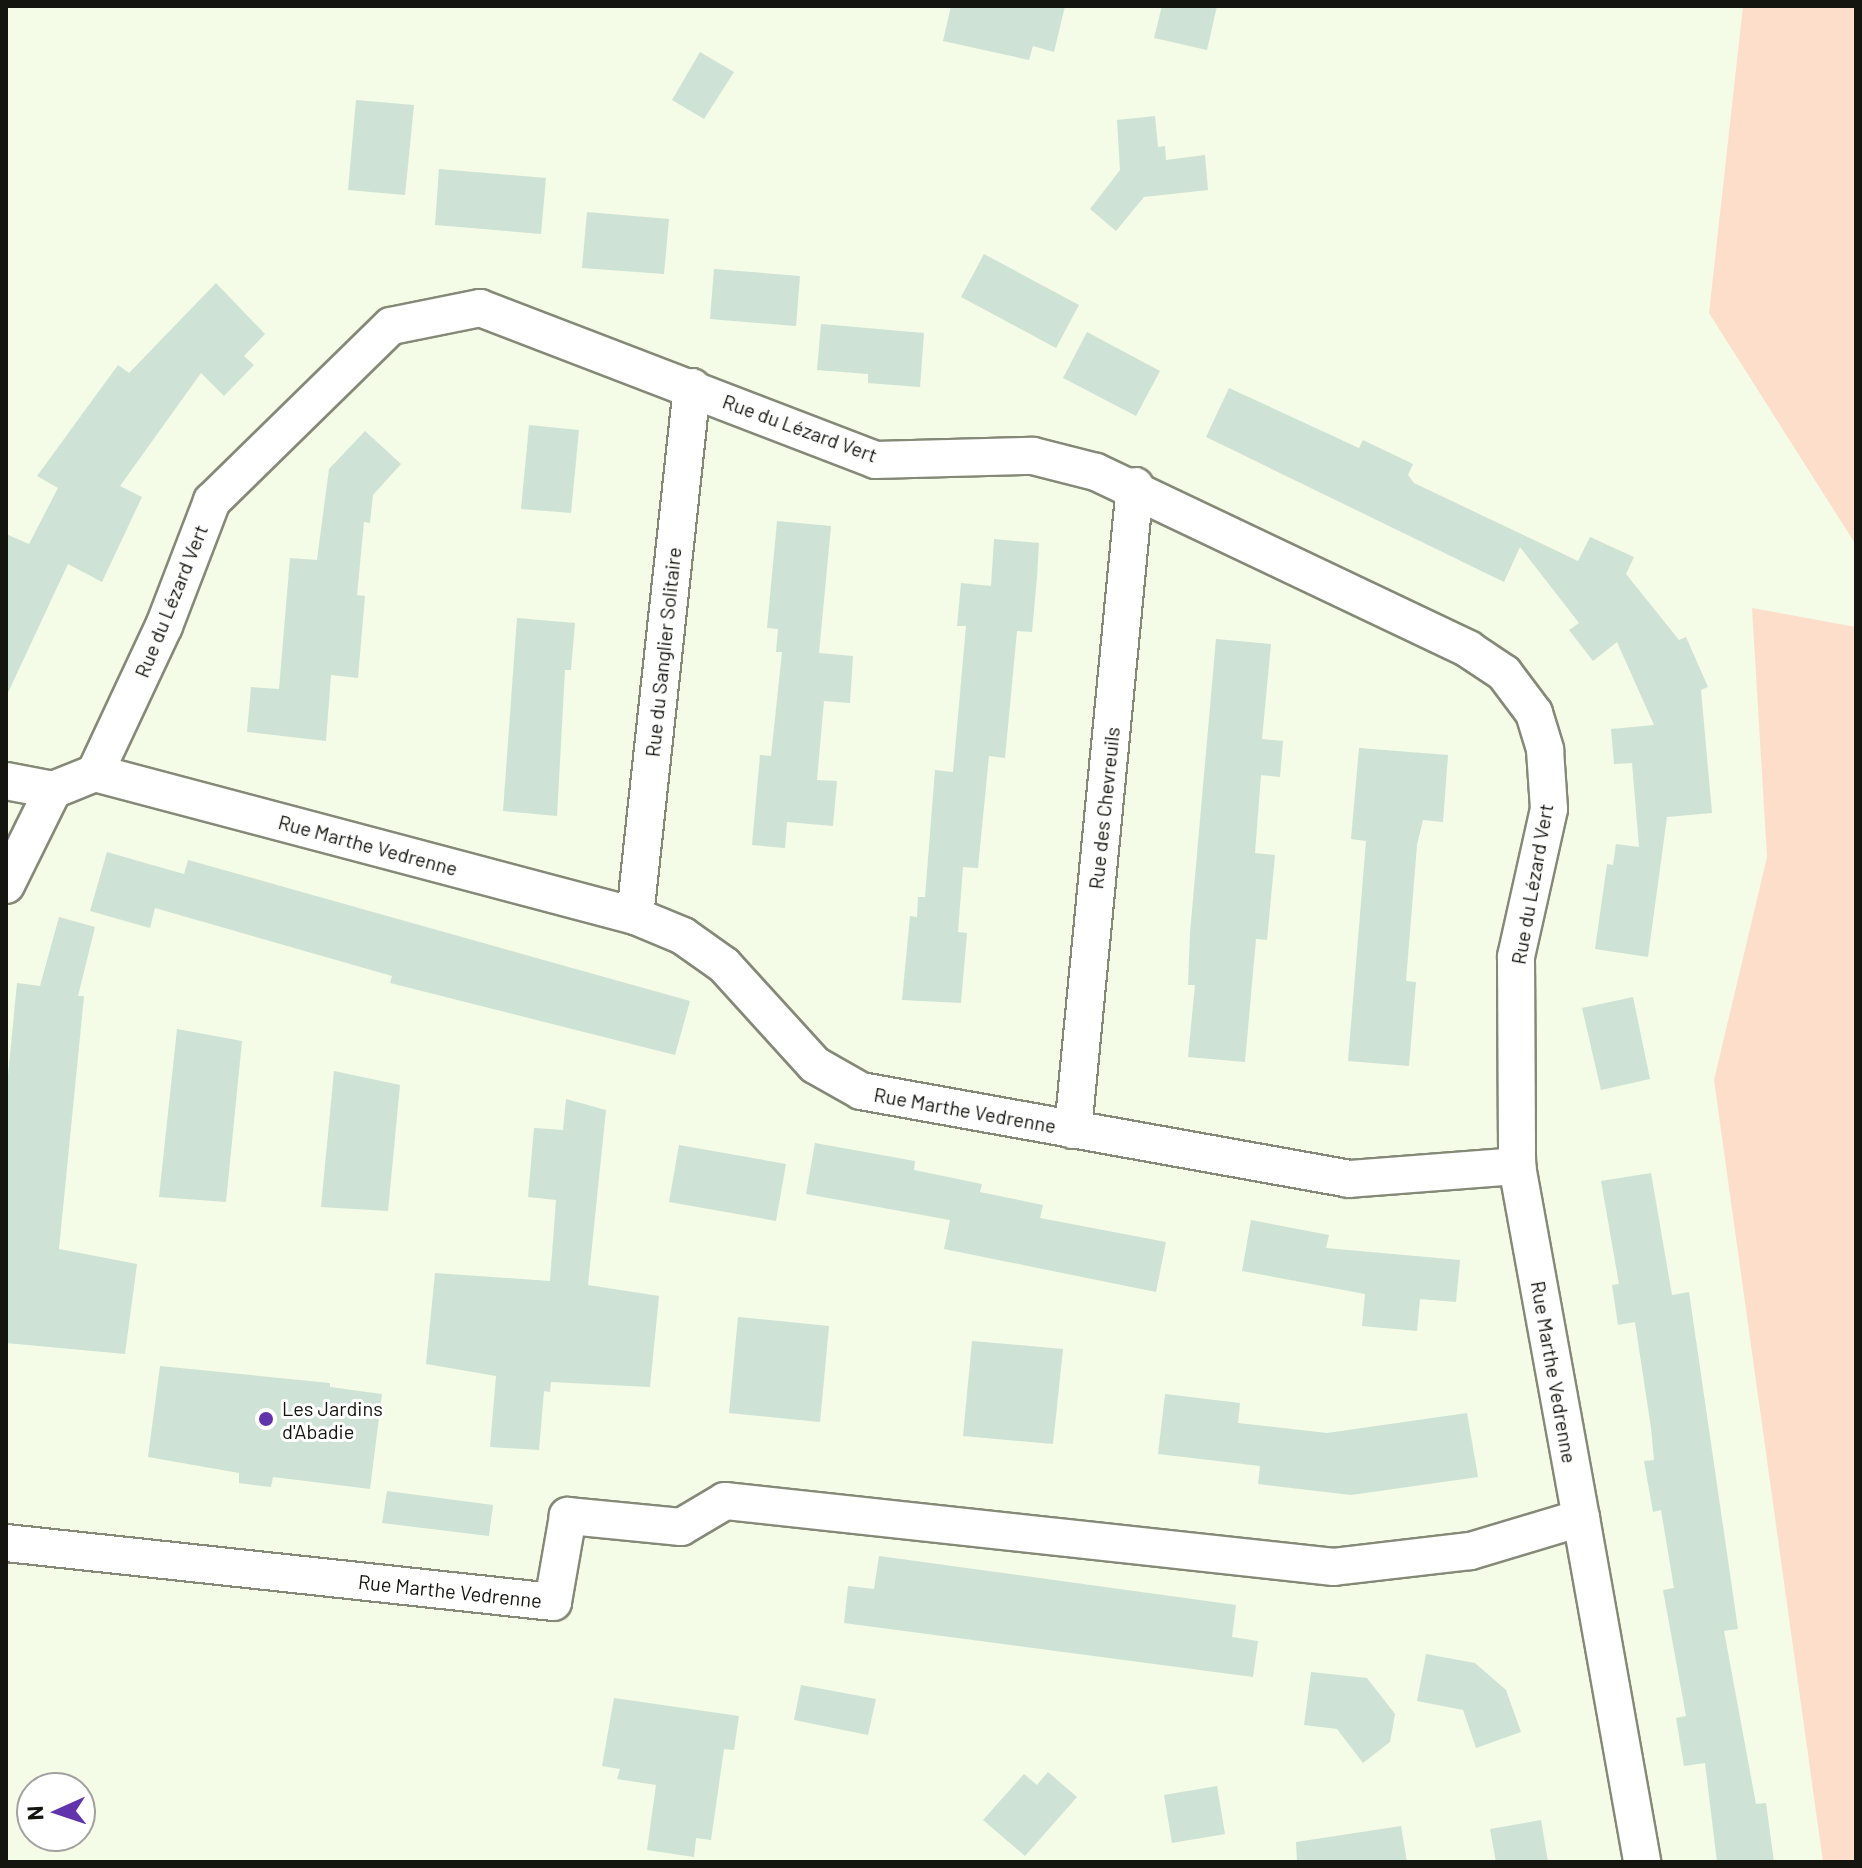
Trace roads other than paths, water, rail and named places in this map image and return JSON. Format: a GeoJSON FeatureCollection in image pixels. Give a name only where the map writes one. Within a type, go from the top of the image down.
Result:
{"type":"FeatureCollection","features":[{"type":"Feature","properties":{"kind":"street","name":"Rue du Lézard Vert"},"geometry":{"type":"LineString","coordinates":[[95,773],[164,626],[212,501],[391,326],[480,308],[692,387],[875,460],[1033,456],[1135,486],[1468,649],[1504,673],[1534,713],[1545,750],[1549,809],[1516,957],[1517,1166]]}},
{"type":"Feature","properties":{"kind":"street","name":"Rue du Sanglier Solitaire"},"geometry":{"type":"LineString","coordinates":[[635,916],[692,387]]}},
{"type":"Feature","properties":{"kind":"street","name":"Rue des Chevreuils"},"geometry":{"type":"LineString","coordinates":[[1073,1130],[1135,486]]}},
{"type":"Feature","properties":{"kind":"street"},"geometry":{"type":"LineString","coordinates":[[6,781],[53,790],[95,773]]}},
{"type":"Feature","properties":{"kind":"street","name":"Rue Marthe Vedrenne"},"geometry":{"type":"LineString","coordinates":[[6,1543],[553,1602],[568,1516],[681,1527],[725,1501],[1334,1567],[1470,1551],[1581,1518],[1517,1166],[1349,1179],[861,1091],[815,1065],[724,965],[683,936],[635,916],[95,773]]}},
{"type":"Feature","properties":{"kind":"street"},"geometry":{"type":"LineString","coordinates":[[6,885],[53,790]]}},
{"type":"Feature","properties":{"kind":"street"},"geometry":{"type":"LineString","coordinates":[[1581,1518],[1642,1862]]}},
{"type":"Feature","properties":{"kind":"place","name":"Les Jardins d'Abadie"},"geometry":{"type":"Point","coordinates":[266,1419]}}]}
